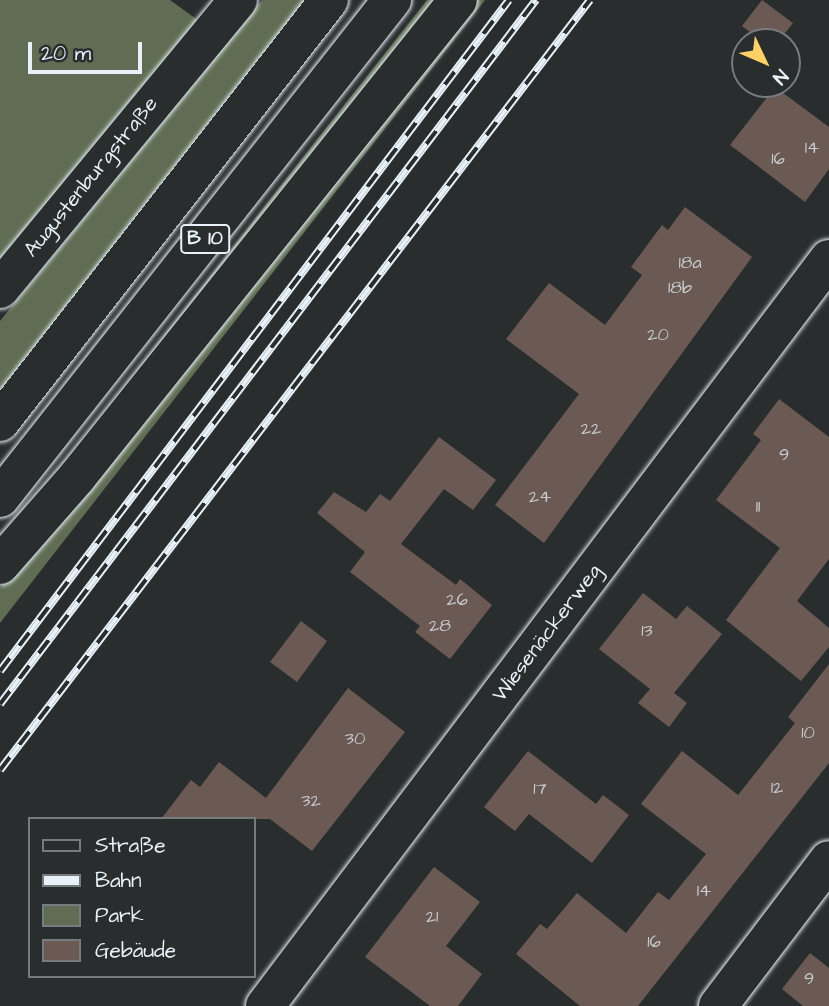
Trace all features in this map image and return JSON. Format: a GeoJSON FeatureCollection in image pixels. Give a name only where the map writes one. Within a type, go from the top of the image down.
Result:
{"type":"FeatureCollection","features":[{"type":"Feature","properties":{"kind":"main road","name":"Augustenburgstraße"},"geometry":{"type":"LineString","coordinates":[[0,289],[238,0]]}},
{"type":"Feature","properties":{"kind":"main road"},"geometry":{"type":"LineString","coordinates":[[0,422],[330,0]]}},
{"type":"Feature","properties":{"kind":"main road","name":"B 10"},"geometry":{"type":"LineString","coordinates":[[0,498],[392,0]]}},
{"type":"Feature","properties":{"kind":"main road"},"geometry":{"type":"LineString","coordinates":[[0,565],[77,477],[458,0]]}},
{"type":"Feature","properties":{"kind":"main road","name":"Wiesenäckerweg"},"geometry":{"type":"LineString","coordinates":[[265,1006],[829,259]]}},
{"type":"Feature","properties":{"kind":"main road"},"geometry":{"type":"LineString","coordinates":[[718,1006],[829,860]]}},
{"type":"Feature","properties":{"kind":"green space"},"geometry":{"type":"Polygon","coordinates":[[[0,0],[170,0],[199,21],[0,266],[0,0]]]}},
{"type":"Feature","properties":{"kind":"green space"},"geometry":{"type":"Polygon","coordinates":[[[262,0],[312,0],[0,396],[0,321],[262,0]]]}},
{"type":"Feature","properties":{"kind":"green space"},"geometry":{"type":"Polygon","coordinates":[[[427,0],[436,0],[67,460],[286,179],[427,0]]]}},
{"type":"Feature","properties":{"kind":"green space"},"geometry":{"type":"Polygon","coordinates":[[[474,0],[485,0],[0,623],[0,588],[474,0]]]}},
{"type":"Feature","properties":{"kind":"building"},"geometry":{"type":"Polygon","coordinates":[[[762,0],[793,23],[789,28],[742,26],[762,0]]]}},
{"type":"Feature","properties":{"kind":"building"},"geometry":{"type":"Polygon","coordinates":[[[766,98],[790,98],[829,127],[829,169],[805,202],[730,145],[766,98]]]}},
{"type":"Feature","properties":{"kind":"building"},"geometry":{"type":"Polygon","coordinates":[[[685,207],[752,257],[544,543],[495,505],[579,394],[506,339],[549,283],[605,325],[642,275],[631,267],[662,225],[668,230],[685,207]]]}},
{"type":"Feature","properties":{"kind":"building"},"geometry":{"type":"Polygon","coordinates":[[[779,399],[829,437],[829,559],[797,601],[829,628],[829,647],[801,681],[726,620],[780,548],[716,500],[761,440],[753,434],[779,399]]]}},
{"type":"Feature","properties":{"kind":"building"},"geometry":{"type":"Polygon","coordinates":[[[439,437],[496,480],[473,510],[444,489],[401,544],[456,585],[460,579],[492,605],[450,659],[415,632],[420,626],[350,572],[365,552],[317,513],[334,492],[366,512],[380,494],[390,501],[439,437]]]}},
{"type":"Feature","properties":{"kind":"building"},"geometry":{"type":"Polygon","coordinates":[[[643,593],[676,619],[687,606],[722,634],[674,693],[687,703],[669,727],[638,703],[650,689],[599,649],[643,593]]]}},
{"type":"Feature","properties":{"kind":"building"},"geometry":{"type":"Polygon","coordinates":[[[301,621],[327,641],[297,682],[270,662],[301,621]]]}},
{"type":"Feature","properties":{"kind":"building"},"geometry":{"type":"Polygon","coordinates":[[[829,664],[829,763],[638,1006],[580,1006],[516,954],[540,924],[547,929],[577,893],[626,933],[658,892],[669,900],[706,854],[641,804],[682,751],[738,795],[795,723],[788,717],[829,664]]]}},
{"type":"Feature","properties":{"kind":"building"},"geometry":{"type":"Polygon","coordinates":[[[348,688],[405,732],[312,851],[270,819],[163,817],[191,780],[200,787],[219,762],[266,798],[348,688]]]}},
{"type":"Feature","properties":{"kind":"building"},"geometry":{"type":"Polygon","coordinates":[[[528,751],[596,804],[603,795],[629,815],[592,863],[529,814],[515,831],[484,807],[528,751]]]}},
{"type":"Feature","properties":{"kind":"building"},"geometry":{"type":"Polygon","coordinates":[[[434,867],[480,902],[446,946],[482,974],[458,1006],[430,1006],[365,957],[434,867]]]}},
{"type":"Feature","properties":{"kind":"building"},"geometry":{"type":"Polygon","coordinates":[[[810,953],[829,968],[829,1006],[803,1006],[782,989],[810,953]]]}},
{"type":"Feature","properties":{"kind":"railway"},"geometry":{"type":"LineString","coordinates":[[0,671],[509,0]]}},
{"type":"Feature","properties":{"kind":"railway"},"geometry":{"type":"LineString","coordinates":[[0,704],[536,0]]}},
{"type":"Feature","properties":{"kind":"railway"},"geometry":{"type":"LineString","coordinates":[[0,770],[590,0]]}}]}
